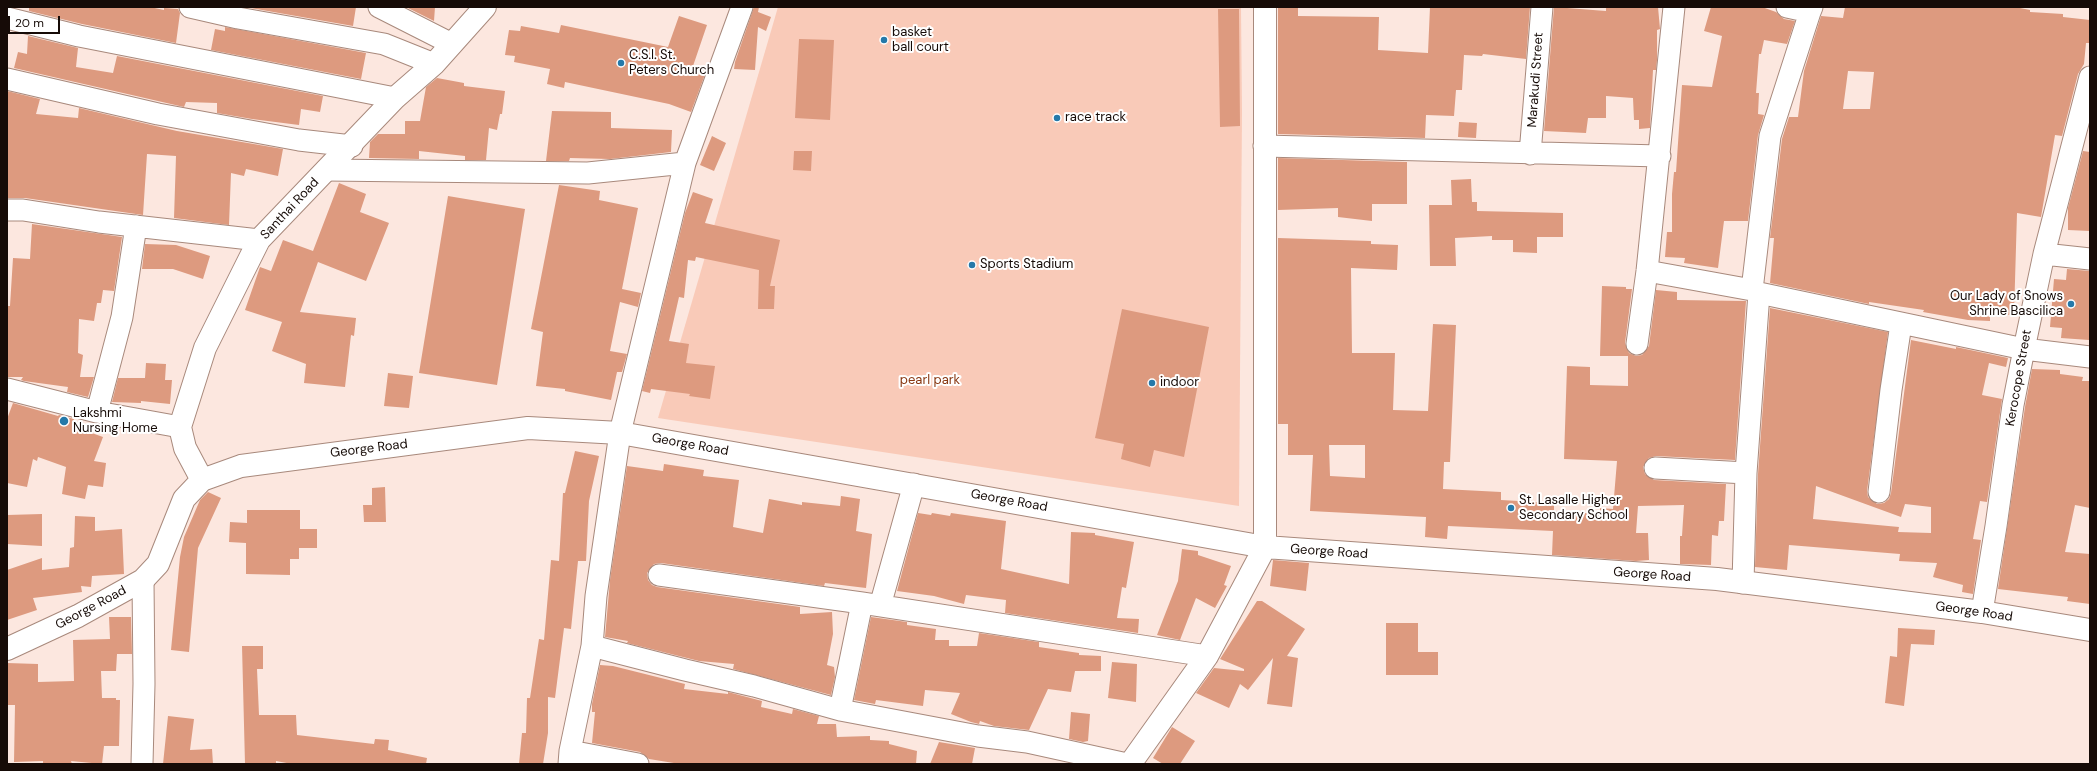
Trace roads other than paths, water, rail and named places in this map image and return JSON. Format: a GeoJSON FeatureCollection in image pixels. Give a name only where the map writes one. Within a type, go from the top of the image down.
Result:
{"type":"FeatureCollection","features":[{"type":"Feature","properties":{"kind":"main road","name":"Santhai Road"},"geometry":{"type":"LineString","coordinates":[[180,427],[205,348],[259,240],[326,170],[352,146],[395,98],[434,64],[485,7]]}},
{"type":"Feature","properties":{"kind":"main road"},"geometry":{"type":"LineString","coordinates":[[1130,764],[1207,656],[1265,547],[1265,7]]}},
{"type":"Feature","properties":{"kind":"main road"},"geometry":{"type":"LineString","coordinates":[[180,427],[185,448],[202,480]]}},
{"type":"Feature","properties":{"kind":"main road","name":"George Road"},"geometry":{"type":"LineString","coordinates":[[7,649],[78,616],[143,580],[158,564],[184,499],[202,480],[241,466],[528,428],[620,433],[1265,547],[1717,579],[1982,612],[2090,630]]}},
{"type":"Feature","properties":{"kind":"street"},"geometry":{"type":"LineString","coordinates":[[190,7],[238,18],[384,44],[434,64]]}},
{"type":"Feature","properties":{"kind":"street"},"geometry":{"type":"LineString","coordinates":[[379,7],[452,44]]}},
{"type":"Feature","properties":{"kind":"street"},"geometry":{"type":"LineString","coordinates":[[638,764],[569,758],[592,646],[596,596],[620,433],[685,163],[742,7]]}},
{"type":"Feature","properties":{"kind":"street","name":"Marakudi Street"},"geometry":{"type":"LineString","coordinates":[[1530,154],[1542,7]]}},
{"type":"Feature","properties":{"kind":"street"},"geometry":{"type":"LineString","coordinates":[[1637,344],[1660,156],[1674,7]]}},
{"type":"Feature","properties":{"kind":"street"},"geometry":{"type":"LineString","coordinates":[[1744,583],[1746,473],[1755,291],[1770,136],[1811,9],[1787,7]]}},
{"type":"Feature","properties":{"kind":"street"},"geometry":{"type":"LineString","coordinates":[[7,18],[79,36],[395,98]]}},
{"type":"Feature","properties":{"kind":"street","name":"Kerocope Street"},"geometry":{"type":"LineString","coordinates":[[1982,612],[2013,405],[2024,348],[2044,254],[2090,77]]}},
{"type":"Feature","properties":{"kind":"street"},"geometry":{"type":"LineString","coordinates":[[7,79],[158,114],[299,140],[352,146]]}},
{"type":"Feature","properties":{"kind":"street"},"geometry":{"type":"LineString","coordinates":[[1264,146],[1530,154],[1660,156]]}},
{"type":"Feature","properties":{"kind":"street"},"geometry":{"type":"LineString","coordinates":[[326,170],[588,173],[685,163]]}},
{"type":"Feature","properties":{"kind":"street"},"geometry":{"type":"LineString","coordinates":[[7,210],[23,210],[136,226],[259,240]]}},
{"type":"Feature","properties":{"kind":"street"},"geometry":{"type":"LineString","coordinates":[[97,412],[122,317],[136,226]]}},
{"type":"Feature","properties":{"kind":"street"},"geometry":{"type":"LineString","coordinates":[[2044,254],[2090,260]]}},
{"type":"Feature","properties":{"kind":"street"},"geometry":{"type":"LineString","coordinates":[[1647,271],[1755,291],[1901,324],[2024,348],[2090,357]]}},
{"type":"Feature","properties":{"kind":"street"},"geometry":{"type":"LineString","coordinates":[[1879,492],[1891,390],[1901,324]]}},
{"type":"Feature","properties":{"kind":"street"},"geometry":{"type":"LineString","coordinates":[[7,389],[97,412],[180,427]]}},
{"type":"Feature","properties":{"kind":"street"},"geometry":{"type":"LineString","coordinates":[[1655,468],[1746,473]]}},
{"type":"Feature","properties":{"kind":"street"},"geometry":{"type":"LineString","coordinates":[[840,710],[871,605],[914,484]]}},
{"type":"Feature","properties":{"kind":"street"},"geometry":{"type":"LineString","coordinates":[[659,574],[1207,656]]}},
{"type":"Feature","properties":{"kind":"street"},"geometry":{"type":"LineString","coordinates":[[142,764],[144,684],[143,580]]}},
{"type":"Feature","properties":{"kind":"street"},"geometry":{"type":"LineString","coordinates":[[592,646],[754,686],[840,710],[978,736],[1027,742],[1127,764]]}},
{"type":"Feature","properties":{"kind":"place","name":"basket ball court"},"geometry":{"type":"Point","coordinates":[884,40]}},
{"type":"Feature","properties":{"kind":"place","name":"C.S.I. St. Peters Church"},"geometry":{"type":"Point","coordinates":[621,63]}},
{"type":"Feature","properties":{"kind":"place","name":"race track"},"geometry":{"type":"Point","coordinates":[1057,118]}},
{"type":"Feature","properties":{"kind":"place","name":"Sports Stadium"},"geometry":{"type":"Point","coordinates":[972,265]}},
{"type":"Feature","properties":{"kind":"place","name":"Our Lady of Snows Shrine Bascilica"},"geometry":{"type":"Point","coordinates":[2071,304]}},
{"type":"Feature","properties":{"kind":"place","name":"indoor"},"geometry":{"type":"Point","coordinates":[1152,383]}},
{"type":"Feature","properties":{"kind":"place","name":"Lakshmi Nursing Home"},"geometry":{"type":"Point","coordinates":[64,421]}},
{"type":"Feature","properties":{"kind":"place","name":"St. Lasalle Higher Secondary School"},"geometry":{"type":"Point","coordinates":[1511,508]}},
{"type":"Feature","properties":{"kind":"park label","name":"pearl park"},"geometry":{"type":"Point","coordinates":[930,381]}}]}
